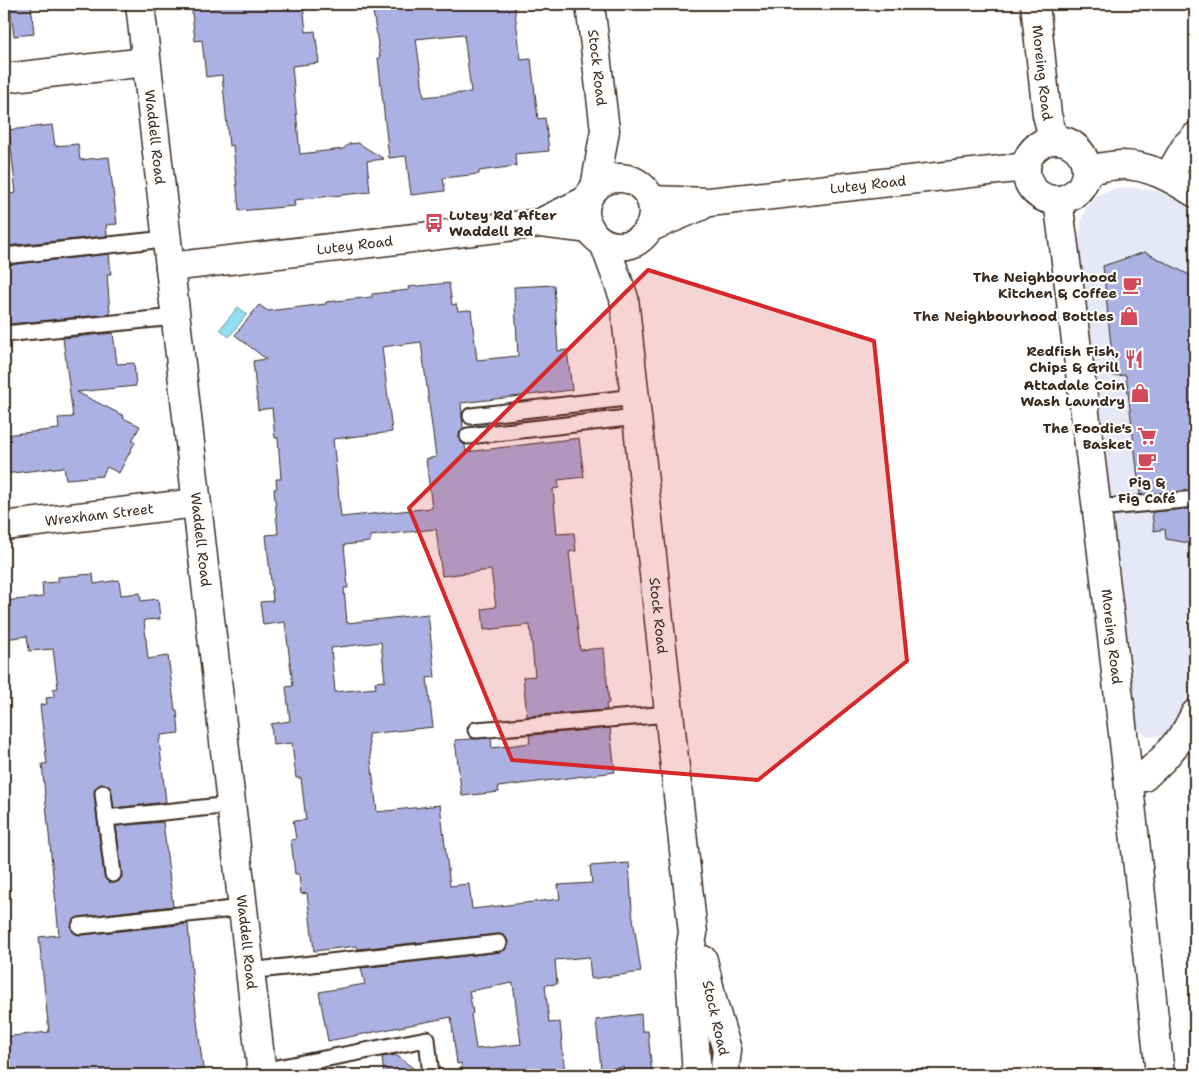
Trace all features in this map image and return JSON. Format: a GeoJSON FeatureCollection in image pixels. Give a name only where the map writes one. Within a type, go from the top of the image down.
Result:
{"type":"FeatureCollection","features":[{"type":"Feature","properties":{"kind":"street","name":"Waddell Road"},"geometry":{"type":"LineString","coordinates":[[140,4],[261,1073]]}},
{"type":"Feature","properties":{"kind":"street","name":"Stock Road"},"geometry":{"type":"LineString","coordinates":[[590,4],[605,130],[586,220],[597,236],[624,298],[693,933],[702,957],[727,1050],[724,1075]]}},
{"type":"Feature","properties":{"kind":"street","name":"Moreing Road"},"geometry":{"type":"LineString","coordinates":[[1035,4],[1047,115],[1054,140]]}},
{"type":"Feature","properties":{"kind":"street"},"geometry":{"type":"LineString","coordinates":[[4,78],[146,62]]}},
{"type":"Feature","properties":{"kind":"street","name":"Stock Road"},"geometry":{"type":"LineString","coordinates":[[605,130],[654,209],[624,298]]}},
{"type":"Feature","properties":{"kind":"street"},"geometry":{"type":"LineString","coordinates":[[1168,177],[1186,146],[1195,136]]}},
{"type":"Feature","properties":{"kind":"street"},"geometry":{"type":"LineString","coordinates":[[1054,140],[1074,145],[1081,152],[1087,170],[1081,187],[1067,198],[1058,200],[1042,196],[1034,191],[1026,175],[1026,166],[1028,158],[1039,145],[1054,140]]}},
{"type":"Feature","properties":{"kind":"street"},"geometry":{"type":"LineString","coordinates":[[1087,170],[1121,165],[1140,167],[1168,177],[1195,193]]}},
{"type":"Feature","properties":{"kind":"street","name":"Lutey Road"},"geometry":{"type":"LineString","coordinates":[[643,191],[709,202],[1026,166]]}},
{"type":"Feature","properties":{"kind":"street"},"geometry":{"type":"LineString","coordinates":[[591,194],[604,182],[614,178],[624,178],[643,191]]}},
{"type":"Feature","properties":{"kind":"street","name":"Lutey Road"},"geometry":{"type":"LineString","coordinates":[[540,223],[591,194]]}},
{"type":"Feature","properties":{"kind":"street","name":"Moreing Road"},"geometry":{"type":"LineString","coordinates":[[1058,200],[1130,780],[1160,1075]]}},
{"type":"Feature","properties":{"kind":"street","name":"Lutey Road"},"geometry":{"type":"LineString","coordinates":[[645,234],[709,202]]}},
{"type":"Feature","properties":{"kind":"street","name":"Lutey Road"},"geometry":{"type":"LineString","coordinates":[[170,267],[540,223],[597,236]]}},
{"type":"Feature","properties":{"kind":"street"},"geometry":{"type":"LineString","coordinates":[[597,236],[616,246],[628,246],[645,234]]}},
{"type":"Feature","properties":{"kind":"street","name":"Wrexham Street"},"geometry":{"type":"LineString","coordinates":[[4,526],[196,503]]}},
{"type":"Feature","properties":{"kind":"street"},"geometry":{"type":"LineString","coordinates":[[1130,780],[1144,777],[1163,758],[1186,733],[1195,714]]}},
{"type":"Feature","properties":{"kind":"street","name":"Stock Road"},"geometry":{"type":"LineString","coordinates":[[693,933],[689,957],[697,1075]]}},
{"type":"Feature","properties":{"kind":"lane"},"geometry":{"type":"LineString","coordinates":[[4,256],[166,239]]}},
{"type":"Feature","properties":{"kind":"lane"},"geometry":{"type":"LineString","coordinates":[[4,334],[175,317]]}},
{"type":"Feature","properties":{"kind":"lane"},"geometry":{"type":"LineString","coordinates":[[471,416],[636,407]]}},
{"type":"Feature","properties":{"kind":"lane"},"geometry":{"type":"LineString","coordinates":[[468,436],[636,407]]}},
{"type":"Feature","properties":{"kind":"lane"},"geometry":{"type":"LineString","coordinates":[[1097,508],[1195,499]]}},
{"type":"Feature","properties":{"kind":"lane"},"geometry":{"type":"LineString","coordinates":[[476,730],[669,714]]}},
{"type":"Feature","properties":{"kind":"lane"},"geometry":{"type":"LineString","coordinates":[[103,793],[112,874]]}},
{"type":"Feature","properties":{"kind":"lane"},"geometry":{"type":"LineString","coordinates":[[106,818],[231,805]]}},
{"type":"Feature","properties":{"kind":"lane"},"geometry":{"type":"LineString","coordinates":[[80,926],[242,908]]}},
{"type":"Feature","properties":{"kind":"lane"},"geometry":{"type":"LineString","coordinates":[[250,971],[499,943]]}},
{"type":"Feature","properties":{"kind":"lane"},"geometry":{"type":"LineString","coordinates":[[261,1073],[427,1039],[431,1075]]}},
{"type":"Feature","properties":{"kind":"highlighted area"},"geometry":{"type":"Polygon","coordinates":[[[648,270],[874,341],[907,661],[758,780],[512,760],[409,508],[648,270]]]}},
{"type":"Feature","properties":{"kind":"shaded area"},"geometry":{"type":"Polygon","coordinates":[[[1130,187],[1157,191],[1179,201],[1195,212],[1195,686],[1172,730],[1164,735],[1153,737],[1143,734],[1135,722],[1116,551],[1098,424],[1079,241],[1082,217],[1088,205],[1097,195],[1112,189],[1130,187]]]}},
{"type":"Feature","properties":{"kind":"water"},"geometry":{"type":"Polygon","coordinates":[[[238,307],[247,314],[229,337],[220,329],[238,307]]]}},
{"type":"Feature","properties":{"kind":"building"},"geometry":{"type":"Polygon","coordinates":[[[10,4],[31,4],[34,34],[14,36],[10,4]]]}},
{"type":"Feature","properties":{"kind":"building"},"geometry":{"type":"Polygon","coordinates":[[[191,4],[303,4],[306,32],[315,31],[319,63],[292,66],[300,154],[343,149],[349,144],[358,143],[384,159],[367,161],[370,192],[294,200],[295,206],[239,211],[233,145],[229,146],[222,75],[206,77],[202,40],[195,41],[191,4]]]}},
{"type":"Feature","properties":{"kind":"building"},"geometry":{"type":"Polygon","coordinates":[[[372,4],[435,4],[435,9],[474,4],[514,4],[521,60],[531,59],[538,119],[545,118],[549,151],[515,154],[516,166],[479,171],[479,174],[443,178],[445,191],[411,195],[406,156],[389,158],[378,58],[380,58],[372,4]],[[464,34],[416,39],[424,97],[471,92],[464,34]]]}},
{"type":"Feature","properties":{"kind":"building"},"geometry":{"type":"Polygon","coordinates":[[[52,125],[55,146],[78,144],[80,160],[109,157],[117,224],[106,225],[107,236],[5,246],[4,195],[16,193],[9,130],[52,125]]]}},
{"type":"Feature","properties":{"kind":"building"},"geometry":{"type":"Polygon","coordinates":[[[1145,252],[1195,278],[1195,490],[1140,495],[1126,375],[1114,376],[1103,266],[1145,252]]]}},
{"type":"Feature","properties":{"kind":"building"},"geometry":{"type":"Polygon","coordinates":[[[109,254],[111,274],[107,274],[110,314],[10,324],[7,300],[4,300],[4,270],[8,269],[7,265],[109,254]]]}},
{"type":"Feature","properties":{"kind":"building"},"geometry":{"type":"Polygon","coordinates":[[[449,283],[452,305],[456,304],[458,311],[471,310],[477,360],[518,356],[514,287],[554,285],[558,351],[567,350],[572,390],[461,403],[463,428],[459,438],[465,445],[466,452],[579,438],[584,477],[558,480],[559,488],[553,489],[557,534],[574,533],[576,551],[569,552],[580,650],[604,648],[609,703],[606,704],[607,710],[527,716],[523,677],[535,676],[530,625],[484,630],[482,609],[496,607],[491,570],[442,576],[436,529],[370,536],[370,542],[344,545],[348,588],[344,588],[347,623],[428,614],[435,677],[427,678],[433,727],[368,734],[377,812],[440,805],[450,886],[469,884],[472,909],[560,899],[558,885],[592,883],[590,866],[629,863],[632,911],[641,972],[591,979],[589,957],[555,960],[557,984],[545,985],[549,1023],[560,1022],[565,1075],[462,1075],[461,1063],[457,1064],[451,1017],[328,1041],[319,992],[365,984],[361,968],[500,952],[507,947],[508,941],[503,935],[498,934],[358,949],[357,946],[314,951],[307,893],[301,894],[299,874],[295,874],[291,840],[296,839],[293,821],[306,820],[301,778],[296,778],[292,743],[273,745],[271,724],[290,721],[286,687],[293,686],[285,622],[263,625],[260,602],[273,601],[266,535],[278,534],[274,489],[277,488],[276,479],[281,479],[278,438],[275,438],[272,408],[258,410],[253,361],[266,359],[235,335],[259,305],[268,311],[326,304],[326,302],[372,297],[372,294],[409,290],[408,287],[449,283]],[[421,342],[382,347],[392,432],[333,439],[341,517],[432,508],[426,459],[436,457],[421,342]],[[381,642],[331,648],[335,692],[376,688],[375,682],[385,681],[381,642]],[[513,983],[469,991],[476,1049],[521,1044],[513,983]]]}},
{"type":"Feature","properties":{"kind":"building"},"geometry":{"type":"Polygon","coordinates":[[[113,333],[117,364],[134,363],[136,386],[77,392],[140,426],[132,441],[135,442],[119,473],[107,467],[102,476],[66,479],[64,467],[4,474],[4,435],[59,429],[58,418],[73,417],[63,338],[113,333]]]}},
{"type":"Feature","properties":{"kind":"building"},"geometry":{"type":"Polygon","coordinates":[[[1195,508],[1195,544],[1166,539],[1165,529],[1154,531],[1152,512],[1195,508]]]}},
{"type":"Feature","properties":{"kind":"building"},"geometry":{"type":"Polygon","coordinates":[[[93,574],[94,584],[119,580],[121,595],[140,593],[141,601],[158,599],[160,619],[144,620],[148,659],[168,656],[179,733],[161,735],[159,740],[166,802],[114,808],[110,787],[101,784],[95,789],[94,794],[104,875],[106,880],[114,883],[118,882],[122,877],[116,826],[163,822],[173,906],[79,917],[72,922],[71,928],[76,934],[81,935],[188,924],[203,1069],[133,1075],[4,1075],[4,1037],[49,1032],[39,937],[59,935],[42,764],[47,764],[40,705],[47,704],[46,698],[54,697],[53,689],[58,688],[53,649],[29,651],[27,636],[4,639],[4,601],[43,597],[42,583],[58,582],[58,577],[93,574]]]}},
{"type":"Feature","properties":{"kind":"building"},"geometry":{"type":"Polygon","coordinates":[[[610,728],[615,772],[498,787],[499,792],[462,796],[455,740],[491,738],[492,748],[530,743],[529,735],[610,728]]]}},
{"type":"Feature","properties":{"kind":"building"},"geometry":{"type":"Polygon","coordinates":[[[641,1014],[642,1031],[648,1031],[652,1075],[624,1075],[623,1067],[601,1069],[596,1020],[641,1014]]]}},
{"type":"Feature","properties":{"kind":"building"},"geometry":{"type":"Polygon","coordinates":[[[396,1055],[422,1075],[384,1075],[382,1057],[396,1055]]]}},
{"type":"Feature","properties":{"kind":"place","name":"Lutey Rd After Waddell Rd"},"geometry":{"type":"Point","coordinates":[434,223]}},
{"type":"Feature","properties":{"kind":"place","name":"The Neighbourhood Kitchen & Coffee"},"geometry":{"type":"Point","coordinates":[1132,285]}},
{"type":"Feature","properties":{"kind":"place","name":"The Neighbourhood Bottles"},"geometry":{"type":"Point","coordinates":[1129,316]}},
{"type":"Feature","properties":{"kind":"place","name":"Redfish Fish, Chips & Grill"},"geometry":{"type":"Point","coordinates":[1134,359]}},
{"type":"Feature","properties":{"kind":"place","name":"Attadale Coin Wash Laundry"},"geometry":{"type":"Point","coordinates":[1140,393]}},
{"type":"Feature","properties":{"kind":"place","name":"The Foodie's Basket"},"geometry":{"type":"Point","coordinates":[1147,436]}},
{"type":"Feature","properties":{"kind":"place","name":"Pig & Fig Café"},"geometry":{"type":"Point","coordinates":[1147,461]}}]}
